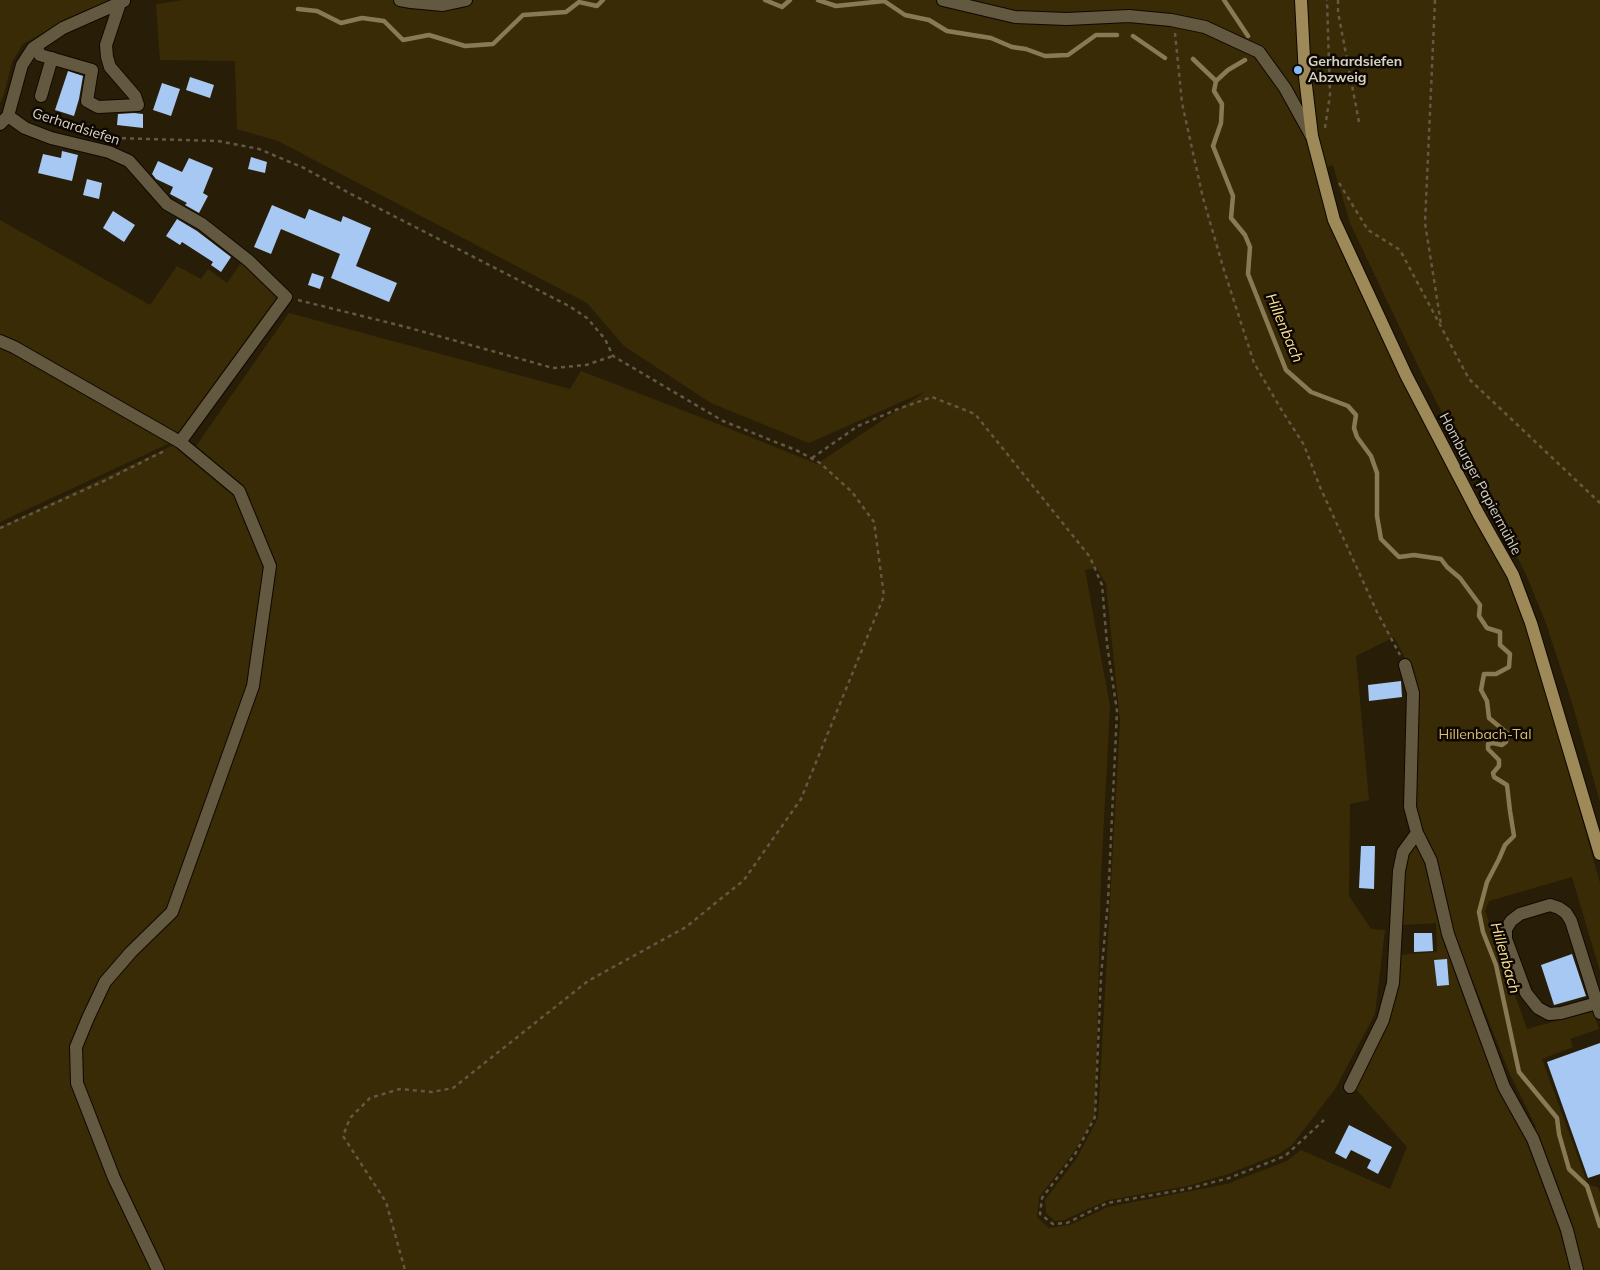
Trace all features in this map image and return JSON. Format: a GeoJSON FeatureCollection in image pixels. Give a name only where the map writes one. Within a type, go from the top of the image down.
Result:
{"type":"FeatureCollection","features":[{"type":"Feature","properties":{"kind":"main road","name":"Homburger Papiermühle"},"geometry":{"type":"LineString","coordinates":[[1301,0],[1305,77],[1312,136],[1334,220],[1406,375],[1479,515],[1513,575],[1531,623],[1600,854]]}},
{"type":"Feature","properties":{"kind":"street"},"geometry":{"type":"LineString","coordinates":[[400,0],[443,5],[466,0]]}},
{"type":"Feature","properties":{"kind":"street"},"geometry":{"type":"LineString","coordinates":[[943,0],[1016,17],[1067,20],[1129,16],[1172,20],[1204,27],[1259,52],[1285,88],[1312,136]]}},
{"type":"Feature","properties":{"kind":"street"},"geometry":{"type":"LineString","coordinates":[[36,46],[40,55],[92,70],[87,102],[98,107],[138,105],[135,96],[110,67],[107,57],[106,45],[123,2]]}},
{"type":"Feature","properties":{"kind":"street","name":"Gerhardsiefen"},"geometry":{"type":"LineString","coordinates":[[123,2],[63,28],[33,48],[22,65],[4,120],[51,138],[109,152],[129,161],[167,204],[202,224],[249,261],[286,297]]}},
{"type":"Feature","properties":{"kind":"street"},"geometry":{"type":"LineString","coordinates":[[41,96],[52,58]]}},
{"type":"Feature","properties":{"kind":"street"},"geometry":{"type":"LineString","coordinates":[[180,442],[286,297]]}},
{"type":"Feature","properties":{"kind":"street"},"geometry":{"type":"LineString","coordinates":[[0,341],[14,347],[180,442],[239,491],[270,566],[253,686],[172,912],[131,952],[105,982],[76,1047],[78,1083],[114,1178],[158,1270]]}},
{"type":"Feature","properties":{"kind":"street"},"geometry":{"type":"LineString","coordinates":[[1405,665],[1413,694],[1410,807],[1417,833],[1431,861],[1448,934],[1479,1019],[1504,1087],[1533,1139],[1567,1230],[1577,1270]]}},
{"type":"Feature","properties":{"kind":"street"},"geometry":{"type":"LineString","coordinates":[[1350,1087],[1383,1020],[1393,983],[1399,871],[1404,852],[1417,833]]}},
{"type":"Feature","properties":{"kind":"street"},"geometry":{"type":"LineString","coordinates":[[1550,905],[1566,912],[1598,1008],[1549,1014],[1538,1008],[1526,994],[1506,939],[1506,929],[1510,921],[1520,914],[1550,905]]}},
{"type":"Feature","properties":{"kind":"path"},"geometry":{"type":"LineString","coordinates":[[1325,130],[1330,95],[1327,0]]}},
{"type":"Feature","properties":{"kind":"path"},"geometry":{"type":"LineString","coordinates":[[1338,0],[1338,12],[1358,122]]}},
{"type":"Feature","properties":{"kind":"path"},"geometry":{"type":"LineString","coordinates":[[1435,0],[1425,223],[1442,328]]}},
{"type":"Feature","properties":{"kind":"path"},"geometry":{"type":"LineString","coordinates":[[1172,20],[1175,32],[1182,102],[1201,190],[1223,267],[1254,363],[1304,445],[1320,488],[1377,612],[1405,665]]}},
{"type":"Feature","properties":{"kind":"path"},"geometry":{"type":"LineString","coordinates":[[108,138],[218,141],[259,149],[304,168],[569,306],[587,318],[605,339],[613,356],[723,421],[798,451],[820,463],[852,492],[874,522],[884,596],[801,799],[744,880],[686,927],[588,981],[453,1088],[432,1092],[400,1088],[370,1098],[350,1118],[343,1136],[386,1202],[405,1270]]}},
{"type":"Feature","properties":{"kind":"path"},"geometry":{"type":"LineString","coordinates":[[1338,181],[1368,230],[1400,250],[1469,379],[1600,503]]}},
{"type":"Feature","properties":{"kind":"path"},"geometry":{"type":"LineString","coordinates":[[286,297],[406,327],[553,368],[586,365],[613,356]]}},
{"type":"Feature","properties":{"kind":"path"},"geometry":{"type":"LineString","coordinates":[[812,458],[858,426],[932,397],[975,414],[1090,557],[1102,585],[1107,644],[1117,711],[1108,902],[1101,976],[1095,1117],[1075,1154],[1042,1198],[1040,1214],[1054,1224],[1067,1223],[1108,1203],[1187,1189],[1229,1178],[1285,1156],[1324,1120]]}},
{"type":"Feature","properties":{"kind":"path"},"geometry":{"type":"LineString","coordinates":[[0,528],[106,480],[180,442]]}},
{"type":"Feature","properties":{"kind":"green space"},"geometry":{"type":"Polygon","coordinates":[[[0,0],[112,0],[75,15],[23,44],[12,62],[0,103],[0,0]]]}},
{"type":"Feature","properties":{"kind":"green space","name":"Hillenbach-Tal"},"geometry":{"type":"Polygon","coordinates":[[[184,0],[1600,0],[1600,802],[1573,706],[1546,623],[1525,572],[1421,372],[1350,223],[1333,165],[1316,170],[1508,576],[1526,623],[1600,883],[1600,971],[1572,877],[1489,901],[1485,911],[1527,1029],[1593,1011],[1599,1029],[1570,1039],[1573,1047],[1542,1059],[1588,1185],[1598,1187],[1600,1193],[1600,1270],[0,1270],[0,527],[180,442],[194,449],[289,313],[570,389],[581,371],[817,464],[926,391],[809,443],[711,403],[624,346],[587,303],[278,141],[237,129],[235,61],[160,60],[156,4],[184,0]],[[1097,568],[1085,570],[1110,706],[1101,876],[1095,1117],[1073,1153],[1039,1197],[1037,1217],[1049,1228],[1070,1225],[1108,1207],[1227,1184],[1287,1161],[1301,1150],[1390,1189],[1407,1147],[1354,1087],[1398,955],[1437,952],[1436,923],[1401,925],[1407,854],[1418,844],[1428,862],[1451,924],[1422,833],[1415,802],[1407,662],[1394,637],[1356,656],[1369,800],[1350,804],[1349,896],[1371,929],[1385,930],[1375,1014],[1335,1089],[1292,1145],[1279,1154],[1228,1174],[1188,1186],[1108,1200],[1064,1220],[1055,1221],[1046,1213],[1045,1200],[1077,1158],[1098,1118],[1120,721],[1106,584],[1097,568]],[[1457,942],[1527,1135],[1536,1127],[1509,1072],[1457,942]]]}},
{"type":"Feature","properties":{"kind":"green space"},"geometry":{"type":"Polygon","coordinates":[[[0,220],[150,305],[177,266],[201,279],[208,269],[227,283],[241,263],[282,299],[178,435],[0,336],[0,220]]]}},
{"type":"Feature","properties":{"kind":"green space"},"geometry":{"type":"Polygon","coordinates":[[[0,346],[170,443],[0,522],[0,346]]]}},
{"type":"Feature","properties":{"kind":"building"},"geometry":{"type":"Polygon","coordinates":[[[68,71],[83,76],[74,116],[55,110],[68,71]]]}},
{"type":"Feature","properties":{"kind":"building"},"geometry":{"type":"Polygon","coordinates":[[[190,77],[214,85],[210,98],[186,90],[190,77]]]}},
{"type":"Feature","properties":{"kind":"building"},"geometry":{"type":"Polygon","coordinates":[[[162,83],[180,89],[171,116],[153,110],[162,83]]]}},
{"type":"Feature","properties":{"kind":"building"},"geometry":{"type":"Polygon","coordinates":[[[118,114],[143,114],[143,128],[117,125],[118,114]]]}},
{"type":"Feature","properties":{"kind":"building"},"geometry":{"type":"Polygon","coordinates":[[[62,151],[78,155],[72,181],[38,173],[43,154],[61,158],[62,151]]]}},
{"type":"Feature","properties":{"kind":"building"},"geometry":{"type":"Polygon","coordinates":[[[251,157],[267,162],[265,173],[248,169],[251,157]]]}},
{"type":"Feature","properties":{"kind":"building"},"geometry":{"type":"Polygon","coordinates":[[[189,158],[213,168],[203,193],[208,196],[199,213],[185,205],[187,203],[170,194],[173,187],[156,179],[152,174],[158,161],[182,172],[189,158]]]}},
{"type":"Feature","properties":{"kind":"building"},"geometry":{"type":"Polygon","coordinates":[[[87,179],[102,183],[99,199],[83,195],[87,179]]]}},
{"type":"Feature","properties":{"kind":"building"},"geometry":{"type":"Polygon","coordinates":[[[272,205],[305,219],[309,209],[341,222],[343,216],[371,228],[356,266],[397,283],[389,302],[331,278],[340,254],[281,229],[271,254],[254,247],[272,205]]]}},
{"type":"Feature","properties":{"kind":"building"},"geometry":{"type":"Polygon","coordinates":[[[113,211],[135,225],[124,242],[103,228],[113,211]]]}},
{"type":"Feature","properties":{"kind":"building"},"geometry":{"type":"Polygon","coordinates":[[[177,219],[197,231],[231,257],[221,272],[211,265],[213,262],[182,242],[180,245],[166,236],[177,219]]]}},
{"type":"Feature","properties":{"kind":"building"},"geometry":{"type":"Polygon","coordinates":[[[312,273],[324,277],[320,289],[308,285],[312,273]]]}},
{"type":"Feature","properties":{"kind":"building"},"geometry":{"type":"Polygon","coordinates":[[[1401,681],[1402,697],[1369,701],[1368,685],[1401,681]]]}},
{"type":"Feature","properties":{"kind":"building"},"geometry":{"type":"Polygon","coordinates":[[[1361,846],[1375,846],[1374,889],[1359,888],[1361,846]]]}},
{"type":"Feature","properties":{"kind":"building"},"geometry":{"type":"Polygon","coordinates":[[[1414,933],[1432,933],[1433,951],[1414,952],[1414,933]]]}},
{"type":"Feature","properties":{"kind":"building"},"geometry":{"type":"Polygon","coordinates":[[[1572,954],[1586,996],[1554,1005],[1541,965],[1572,954]]]}},
{"type":"Feature","properties":{"kind":"building"},"geometry":{"type":"Polygon","coordinates":[[[1447,959],[1449,985],[1437,986],[1434,960],[1447,959]]]}},
{"type":"Feature","properties":{"kind":"building"},"geometry":{"type":"Polygon","coordinates":[[[1600,1043],[1600,1174],[1588,1178],[1547,1062],[1600,1043]]]}},
{"type":"Feature","properties":{"kind":"building"},"geometry":{"type":"Polygon","coordinates":[[[1349,1125],[1392,1147],[1378,1174],[1367,1168],[1371,1160],[1351,1150],[1346,1159],[1335,1153],[1349,1125]]]}},
{"type":"Feature","properties":{"kind":"waterway"},"geometry":{"type":"LineString","coordinates":[[298,9],[317,11],[341,23],[362,18],[384,21],[403,40],[429,35],[465,46],[493,44],[523,15],[566,12],[579,2],[597,6],[603,0]]}},
{"type":"Feature","properties":{"kind":"waterway"},"geometry":{"type":"LineString","coordinates":[[765,0],[782,7],[790,0]]}},
{"type":"Feature","properties":{"kind":"waterway"},"geometry":{"type":"LineString","coordinates":[[818,0],[836,6],[884,1],[905,15],[929,20],[947,31],[991,38],[1012,47],[1026,49],[1045,56],[1068,55],[1096,35],[1117,35]]}},
{"type":"Feature","properties":{"kind":"waterway","name":"Hillenbach"},"geometry":{"type":"LineString","coordinates":[[1224,0],[1248,36]]}},
{"type":"Feature","properties":{"kind":"waterway"},"geometry":{"type":"LineString","coordinates":[[1133,36],[1165,58]]}},
{"type":"Feature","properties":{"kind":"waterway"},"geometry":{"type":"LineString","coordinates":[[1193,59],[1216,81]]}},
{"type":"Feature","properties":{"kind":"waterway","name":"Hillenbach"},"geometry":{"type":"LineString","coordinates":[[1245,60],[1228,70],[1216,81],[1214,91],[1222,104],[1221,123],[1213,146],[1233,196],[1231,218],[1245,235],[1250,247],[1248,274],[1286,370],[1311,392],[1348,406],[1356,415],[1354,428],[1357,437],[1371,456],[1377,473],[1377,516],[1381,539],[1399,557],[1414,555],[1441,559],[1460,578],[1480,605],[1479,616],[1487,628],[1500,632],[1500,645],[1510,654],[1509,667],[1496,674],[1484,674],[1481,690],[1487,701],[1489,718],[1507,733],[1506,742],[1502,745],[1488,744],[1488,749],[1499,760],[1499,766],[1493,773],[1494,777],[1507,785],[1514,836],[1505,845],[1487,882],[1479,912],[1483,932],[1496,965],[1519,1072],[1557,1118],[1559,1134],[1569,1169],[1587,1186],[1600,1226]]}},
{"type":"Feature","properties":{"kind":"place","name":"Gerhardsiefen Abzweig"},"geometry":{"type":"Point","coordinates":[1298,70]}}]}
